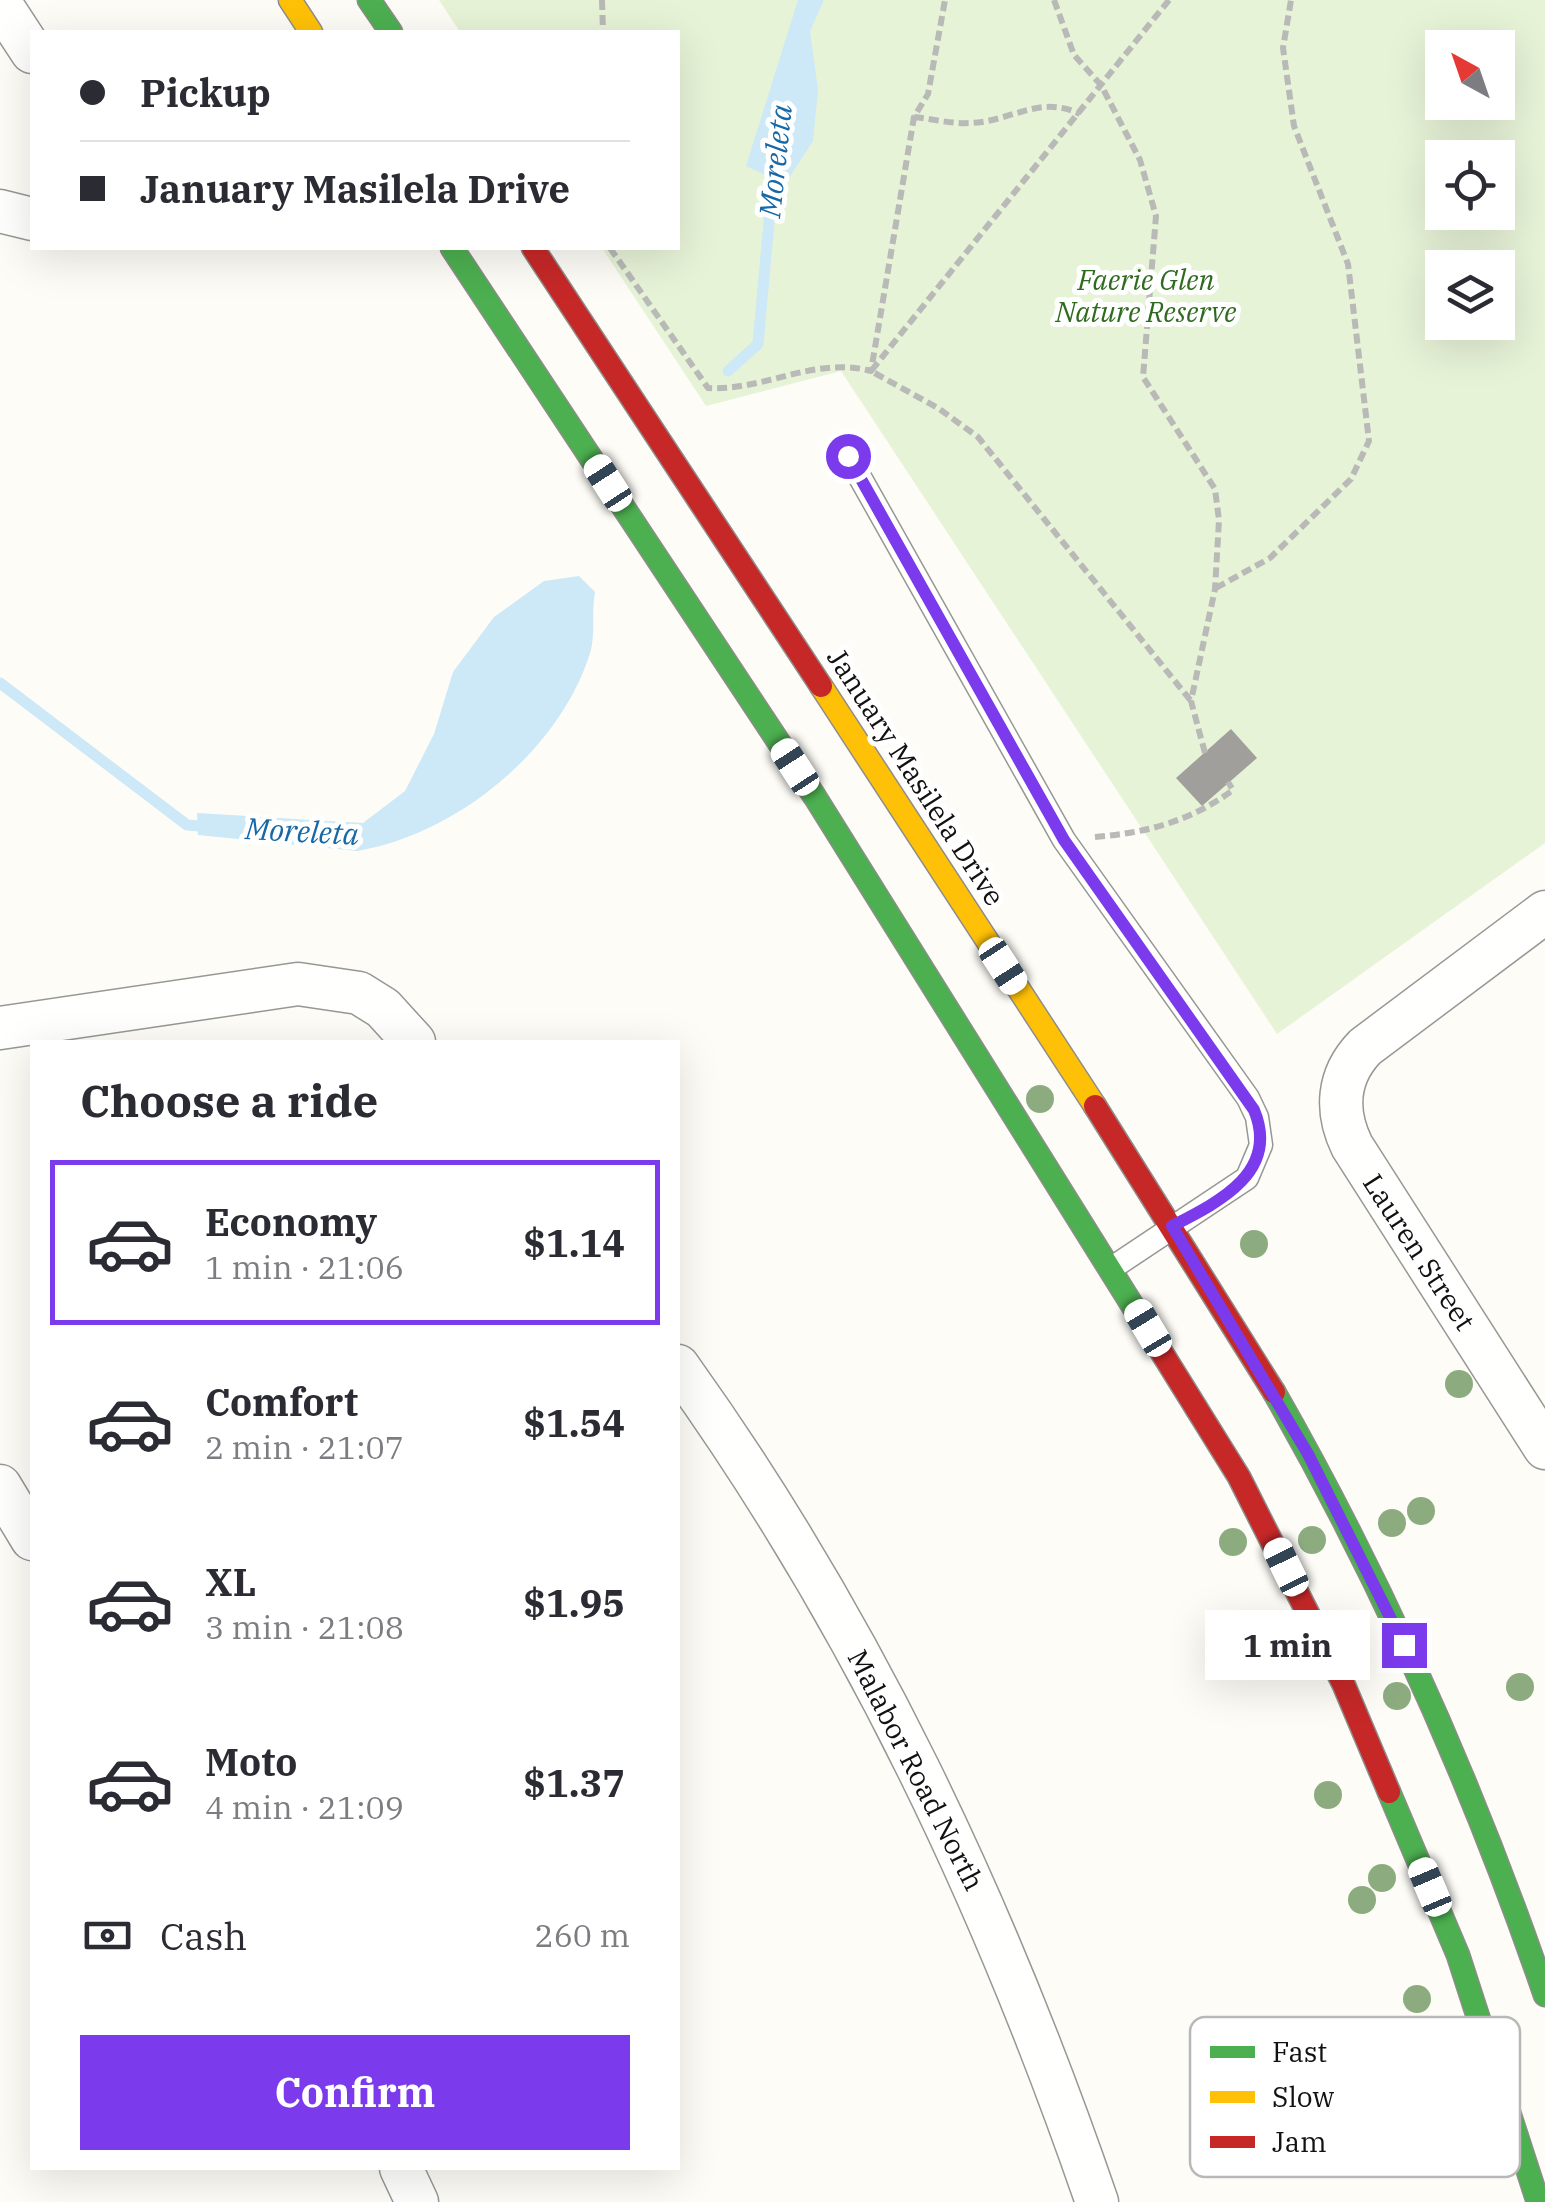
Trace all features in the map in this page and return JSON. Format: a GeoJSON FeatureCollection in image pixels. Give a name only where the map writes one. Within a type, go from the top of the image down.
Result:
{"type":"FeatureCollection","features":[{"type":"Feature","properties":{"kind":"main road"},"geometry":{"type":"LineString","coordinates":[[290,0],[310,30]]}},
{"type":"Feature","properties":{"kind":"main road"},"geometry":{"type":"LineString","coordinates":[[369,0],[390,30]]}},
{"type":"Feature","properties":{"kind":"main road"},"geometry":{"type":"LineString","coordinates":[[453,250],[815,797],[1112,1268],[1238,1477],[1343,1683],[1458,1955],[1478,2017]]}},
{"type":"Feature","properties":{"kind":"main road","name":"January Masilela Drive"},"geometry":{"type":"LineString","coordinates":[[534,250],[1252,1354],[1348,1526],[1450,1745],[1545,1995]]}},
{"type":"Feature","properties":{"kind":"main road"},"geometry":{"type":"LineString","coordinates":[[1520,2146],[1538,2202]]}},
{"type":"Feature","properties":{"kind":"street"},"geometry":{"type":"LineString","coordinates":[[0,3],[30,49]]}},
{"type":"Feature","properties":{"kind":"street"},"geometry":{"type":"LineString","coordinates":[[0,211],[30,218]]}},
{"type":"Feature","properties":{"kind":"street","name":"Lauren Street"},"geometry":{"type":"LineString","coordinates":[[1545,912],[1365,1047],[1345,1072],[1341,1115],[1346,1133],[1545,1448]]}},
{"type":"Feature","properties":{"kind":"street"},"geometry":{"type":"LineString","coordinates":[[0,1028],[271,986],[322,984],[359,993],[383,1008],[412,1040]]}},
{"type":"Feature","properties":{"kind":"street","name":"Malabor Road North"},"geometry":{"type":"LineString","coordinates":[[680,1369],[795,1546],[941,1810],[1015,1974],[1098,2202]]}},
{"type":"Feature","properties":{"kind":"street"},"geometry":{"type":"LineString","coordinates":[[0,1486],[30,1537]]}},
{"type":"Feature","properties":{"kind":"street"},"geometry":{"type":"LineString","coordinates":[[401,2170],[417,2202]]}},
{"type":"Feature","properties":{"kind":"lane"},"geometry":{"type":"LineString","coordinates":[[848,456],[1064,840],[1228,1068],[1258,1117],[1260,1156],[1246,1178],[1112,1268]]}},
{"type":"Feature","properties":{"kind":"path"},"geometry":{"type":"LineString","coordinates":[[602,0],[603,30]]}},
{"type":"Feature","properties":{"kind":"path"},"geometry":{"type":"LineString","coordinates":[[871,371],[914,117],[928,94],[946,0]]}},
{"type":"Feature","properties":{"kind":"path"},"geometry":{"type":"LineString","coordinates":[[1054,0],[1074,55],[1102,85],[1140,160],[1156,216],[1143,377],[1215,489],[1219,520],[1215,589],[1191,701]]}},
{"type":"Feature","properties":{"kind":"path"},"geometry":{"type":"LineString","coordinates":[[871,371],[1169,0]]}},
{"type":"Feature","properties":{"kind":"path"},"geometry":{"type":"LineString","coordinates":[[1215,589],[1270,558],[1351,479],[1369,441],[1348,264],[1294,126],[1284,48],[1291,0]]}},
{"type":"Feature","properties":{"kind":"path"},"geometry":{"type":"LineString","coordinates":[[914,117],[972,123],[1036,105],[1063,106],[1080,114]]}},
{"type":"Feature","properties":{"kind":"path"},"geometry":{"type":"LineString","coordinates":[[611,250],[708,388],[734,389],[844,364],[871,371],[938,408],[978,437],[1191,701],[1205,753]]}},
{"type":"Feature","properties":{"kind":"path"},"geometry":{"type":"LineString","coordinates":[[1064,840],[1125,834],[1172,823],[1218,801],[1232,790],[1228,782]]}},
{"type":"Feature","properties":{"kind":"green space","name":"Faerie Glen Nature Reserve"},"geometry":{"type":"Polygon","coordinates":[[[439,0],[1545,0],[1545,843],[1277,1034],[841,371],[706,406],[603,250],[680,250],[680,30],[459,30],[439,0]]]}},
{"type":"Feature","properties":{"kind":"water"},"geometry":{"type":"Polygon","coordinates":[[[798,0],[824,0],[810,31],[818,90],[813,141],[785,184],[746,166],[798,0]]]}},
{"type":"Feature","properties":{"kind":"water"},"geometry":{"type":"Polygon","coordinates":[[[579,576],[595,592],[592,646],[575,689],[555,723],[529,754],[466,807],[394,842],[357,851],[198,835],[197,813],[363,823],[405,791],[434,734],[453,672],[494,617],[544,581],[579,576]]]}},
{"type":"Feature","properties":{"kind":"building"},"geometry":{"type":"Polygon","coordinates":[[[1231,729],[1257,758],[1202,806],[1176,778],[1231,729]]]}},
{"type":"Feature","properties":{"kind":"waterway","name":"Moreleta"},"geometry":{"type":"LineString","coordinates":[[728,371],[758,344],[774,166]]}},
{"type":"Feature","properties":{"kind":"waterway","name":"Moreleta"},"geometry":{"type":"LineString","coordinates":[[0,683],[187,825],[212,827]]}},
{"type":"Feature","properties":{"kind":"traffic: fast"},"geometry":{"type":"LineString","coordinates":[[369,0],[390,30]]}},
{"type":"Feature","properties":{"kind":"traffic: fast"},"geometry":{"type":"LineString","coordinates":[[453,250],[815,797],[1154,1340]]}},
{"type":"Feature","properties":{"kind":"traffic: fast"},"geometry":{"type":"LineString","coordinates":[[1274,1392],[1353,1538],[1424,1687],[1488,1839],[1545,1995]]}},
{"type":"Feature","properties":{"kind":"traffic: fast"},"geometry":{"type":"LineString","coordinates":[[1389,1792],[1458,1955],[1478,2017]]}},
{"type":"Feature","properties":{"kind":"traffic: fast"},"geometry":{"type":"LineString","coordinates":[[1520,2146],[1538,2202]]}},
{"type":"Feature","properties":{"kind":"traffic: slow"},"geometry":{"type":"LineString","coordinates":[[290,0],[310,30]]}},
{"type":"Feature","properties":{"kind":"traffic: slow"},"geometry":{"type":"LineString","coordinates":[[821,686],[1095,1106]]}},
{"type":"Feature","properties":{"kind":"traffic: jam"},"geometry":{"type":"LineString","coordinates":[[534,250],[821,686]]}},
{"type":"Feature","properties":{"kind":"traffic: jam"},"geometry":{"type":"LineString","coordinates":[[1095,1106],[1274,1392]]}},
{"type":"Feature","properties":{"kind":"traffic: jam"},"geometry":{"type":"LineString","coordinates":[[1154,1340],[1239,1477],[1343,1683],[1389,1792]]}},
{"type":"Feature","properties":{"kind":"route"},"geometry":{"type":"LineString","coordinates":[[848,456],[1064,840],[1218,1054],[1258,1117],[1261,1145],[1256,1166],[1221,1199],[1172,1226],[1252,1354],[1348,1526],[1404,1645]]}}]}
